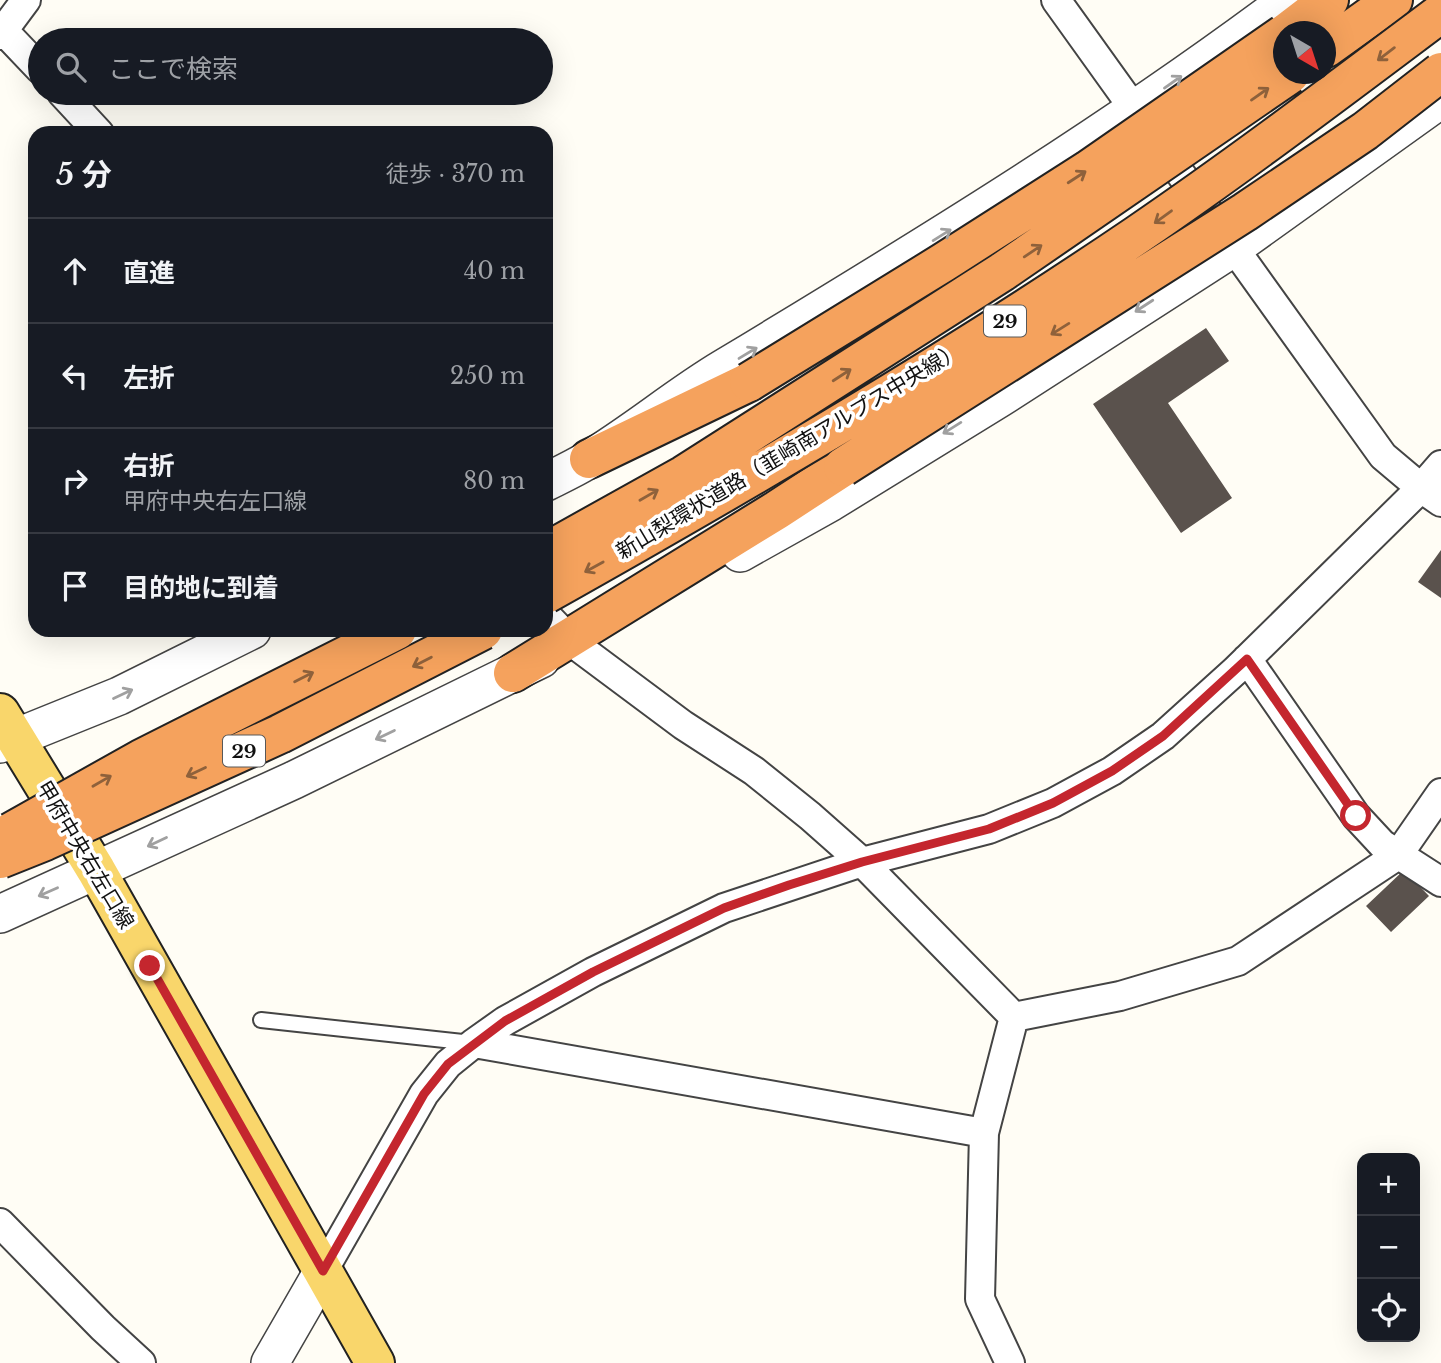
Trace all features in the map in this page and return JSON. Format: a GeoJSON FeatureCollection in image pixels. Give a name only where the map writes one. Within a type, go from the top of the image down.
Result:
{"type":"FeatureCollection","features":[{"type":"Feature","properties":{"kind":"highway"},"geometry":{"type":"LineString","coordinates":[[1301,21],[1329,0]]}},
{"type":"Feature","properties":{"kind":"highway"},"geometry":{"type":"LineString","coordinates":[[1336,40],[1393,0]]}},
{"type":"Feature","properties":{"kind":"highway","name":"新山梨環状道路（韮崎南アルプス中央線）"},"geometry":{"type":"LineString","coordinates":[[553,590],[823,435],[1035,301],[1138,234],[1441,13]]}},
{"type":"Feature","properties":{"kind":"highway"},"geometry":{"type":"LineString","coordinates":[[589,459],[749,382],[1088,170],[1273,41]]}},
{"type":"Feature","properties":{"kind":"highway"},"geometry":{"type":"LineString","coordinates":[[513,673],[563,632],[777,510],[1245,212],[1365,131],[1441,72]]}},
{"type":"Feature","properties":{"kind":"highway","name":"新山梨環状道路（韮崎南アルプス中央線）"},"geometry":{"type":"LineString","coordinates":[[553,548],[684,475],[1002,272],[1275,84]]}},
{"type":"Feature","properties":{"kind":"highway","name":"29"},"geometry":{"type":"LineString","coordinates":[[0,839],[141,758],[383,637]]}},
{"type":"Feature","properties":{"kind":"highway","name":"29"},"geometry":{"type":"LineString","coordinates":[[0,859],[280,734],[469,637]]}},
{"type":"Feature","properties":{"kind":"main road","name":"甲府中央右左口線"},"geometry":{"type":"LineString","coordinates":[[5,731],[96,870],[375,1363]]}},
{"type":"Feature","properties":{"kind":"street"},"geometry":{"type":"LineString","coordinates":[[26,0],[1,30],[28,57]]}},
{"type":"Feature","properties":{"kind":"street"},"geometry":{"type":"LineString","coordinates":[[1056,0],[1383,456],[1431,495]]}},
{"type":"Feature","properties":{"kind":"street"},"geometry":{"type":"LineString","coordinates":[[553,478],[589,459],[720,370],[990,204],[1134,109],[1288,0]]}},
{"type":"Feature","properties":{"kind":"street"},"geometry":{"type":"LineString","coordinates":[[563,632],[661,597],[831,502],[1000,398],[1233,248],[1441,99]]}},
{"type":"Feature","properties":{"kind":"street"},"geometry":{"type":"LineString","coordinates":[[73,105],[93,126]]}},
{"type":"Feature","properties":{"kind":"street"},"geometry":{"type":"LineString","coordinates":[[270,1363],[424,1094],[448,1064],[474,1043],[505,1021],[593,972],[724,908],[862,862],[989,829],[1053,803],[1112,771],[1163,736],[1431,495],[1441,465]]}},
{"type":"Feature","properties":{"kind":"street"},"geometry":{"type":"LineString","coordinates":[[563,632],[682,724],[754,771],[810,816],[862,862],[1014,1017]]}},
{"type":"Feature","properties":{"kind":"street"},"geometry":{"type":"LineString","coordinates":[[5,731],[119,696],[238,637]]}},
{"type":"Feature","properties":{"kind":"street"},"geometry":{"type":"LineString","coordinates":[[1247,659],[1356,816],[1382,844],[1441,882]]}},
{"type":"Feature","properties":{"kind":"street"},"geometry":{"type":"LineString","coordinates":[[0,914],[294,780],[513,673]]}},
{"type":"Feature","properties":{"kind":"street"},"geometry":{"type":"LineString","coordinates":[[1014,1017],[1120,996],[1238,961],[1398,855],[1441,793]]}},
{"type":"Feature","properties":{"kind":"street"},"geometry":{"type":"LineString","coordinates":[[1010,1363],[980,1299],[984,1133],[1014,1017]]}},
{"type":"Feature","properties":{"kind":"street"},"geometry":{"type":"LineString","coordinates":[[474,1043],[984,1133]]}},
{"type":"Feature","properties":{"kind":"street"},"geometry":{"type":"LineString","coordinates":[[0,1223],[141,1363]]}},
{"type":"Feature","properties":{"kind":"lane"},"geometry":{"type":"LineString","coordinates":[[261,1020],[474,1043]]}},
{"type":"Feature","properties":{"kind":"building"},"geometry":{"type":"Polygon","coordinates":[[[1206,328],[1229,361],[1168,403],[1232,498],[1181,533],[1093,404],[1206,328]]]}},
{"type":"Feature","properties":{"kind":"building"},"geometry":{"type":"Polygon","coordinates":[[[1441,550],[1441,598],[1418,582],[1441,550]]]}},
{"type":"Feature","properties":{"kind":"building"},"geometry":{"type":"Polygon","coordinates":[[[1404,870],[1429,896],[1391,932],[1366,906],[1404,870]]]}},
{"type":"Feature","properties":{"kind":"route"},"geometry":{"type":"LineString","coordinates":[[150,966],[323,1271],[424,1094],[448,1064],[505,1021],[593,972],[724,908],[862,862],[989,829],[1053,803],[1112,771],[1163,736],[1247,659],[1356,816]]}}]}
